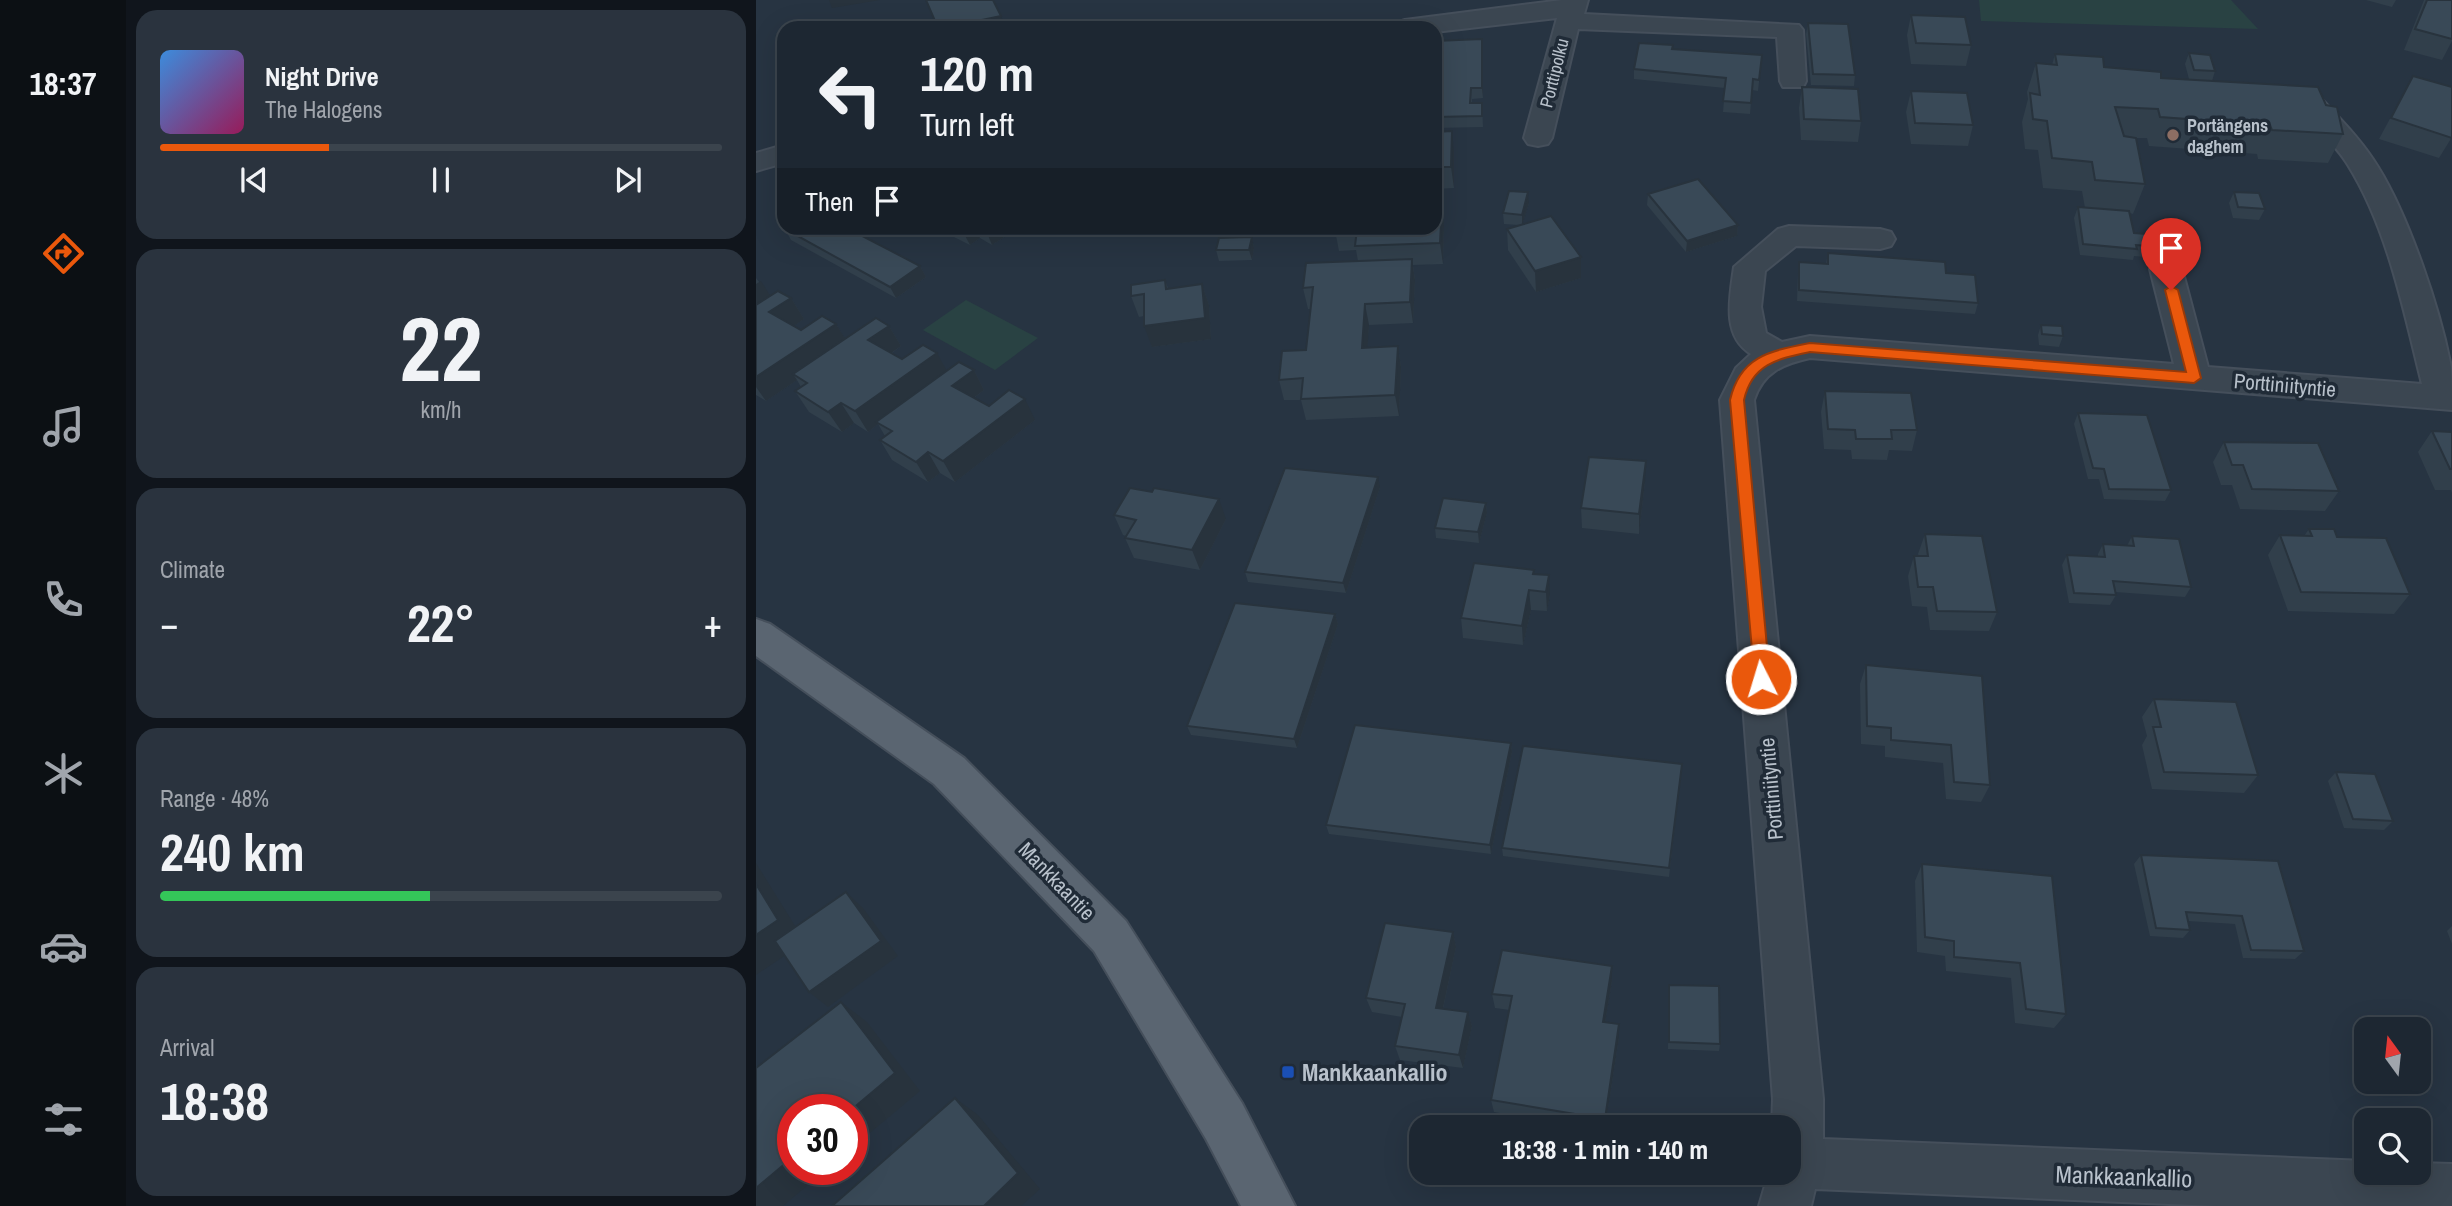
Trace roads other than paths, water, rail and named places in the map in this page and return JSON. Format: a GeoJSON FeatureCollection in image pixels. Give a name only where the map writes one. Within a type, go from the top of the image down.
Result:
{"type":"FeatureCollection","features":[{"type":"Feature","properties":{"kind":"main road","name":"Mankkaantie"},"geometry":{"type":"LineString","coordinates":[[756,635],[950,771],[1110,936],[1224,1121],[1269,1206]]}},
{"type":"Feature","properties":{"kind":"street"},"geometry":{"type":"LineString","coordinates":[[1442,24],[1572,10],[1790,30],[1793,81]]}},
{"type":"Feature","properties":{"kind":"street","name":"Porttipolku"},"geometry":{"type":"LineString","coordinates":[[1538,138],[1572,10]]}},
{"type":"Feature","properties":{"kind":"street"},"geometry":{"type":"LineString","coordinates":[[2281,86],[2295,87],[2347,142],[2370,177],[2414,288],[2447,398]]}},
{"type":"Feature","properties":{"kind":"street"},"geometry":{"type":"LineString","coordinates":[[756,162],[777,156]]}},
{"type":"Feature","properties":{"kind":"street"},"geometry":{"type":"LineString","coordinates":[[1777,354],[1751,339],[1745,307],[1750,267],[1789,236],[1880,239]]}},
{"type":"Feature","properties":{"kind":"street"},"geometry":{"type":"LineString","coordinates":[[2166,269],[2194,378]]}},
{"type":"Feature","properties":{"kind":"street","name":"Porttiniityntie"},"geometry":{"type":"LineString","coordinates":[[1797,1115],[1798,1099],[1737,400],[1742,380],[1757,365],[1777,354],[1810,347],[2447,398]]}},
{"type":"Feature","properties":{"kind":"street","name":"Mankkaankallio"},"geometry":{"type":"LineString","coordinates":[[1801,1184],[2452,1190]]}},
{"type":"Feature","properties":{"kind":"place","name":"Portängens daghem"},"geometry":{"type":"Point","coordinates":[2173,135]}},
{"type":"Feature","properties":{"kind":"place","name":"Mankkaankallio"},"geometry":{"type":"Point","coordinates":[1288,1072]}}]}
